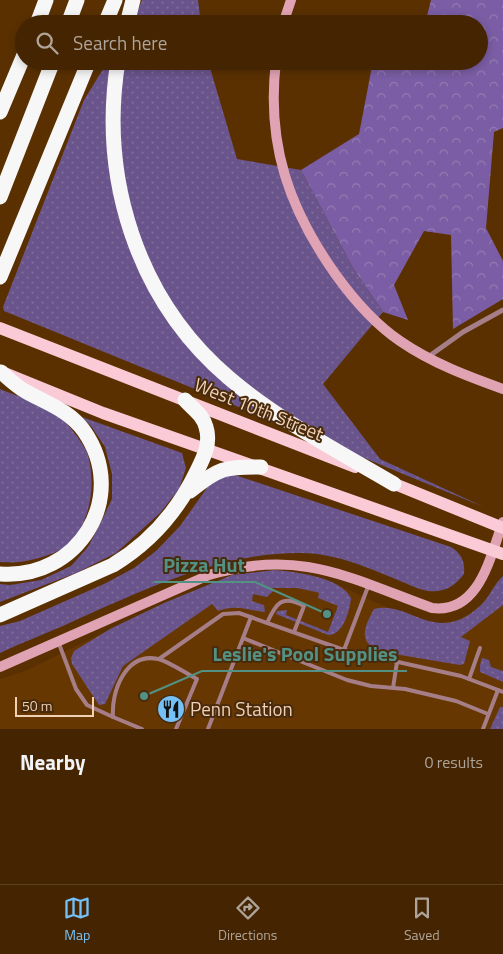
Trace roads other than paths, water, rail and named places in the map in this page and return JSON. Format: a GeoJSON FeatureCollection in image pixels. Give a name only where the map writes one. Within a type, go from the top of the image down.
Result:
{"type":"FeatureCollection","features":[{"type":"Feature","properties":{"kind":"highway"},"geometry":{"type":"LineString","coordinates":[[40,15],[46,0]]}},
{"type":"Feature","properties":{"kind":"highway"},"geometry":{"type":"LineString","coordinates":[[71,15],[77,0]]}},
{"type":"Feature","properties":{"kind":"highway"},"geometry":{"type":"LineString","coordinates":[[109,15],[115,0]]}},
{"type":"Feature","properties":{"kind":"highway"},"geometry":{"type":"LineString","coordinates":[[129,15],[133,0]]}},
{"type":"Feature","properties":{"kind":"highway"},"geometry":{"type":"LineString","coordinates":[[0,112],[18,70]]}},
{"type":"Feature","properties":{"kind":"highway"},"geometry":{"type":"LineString","coordinates":[[0,197],[49,70]]}},
{"type":"Feature","properties":{"kind":"highway"},"geometry":{"type":"LineString","coordinates":[[0,276],[85,70]]}},
{"type":"Feature","properties":{"kind":"highway"},"geometry":{"type":"LineString","coordinates":[[117,70],[112,108],[117,183],[122,206],[139,254],[162,300],[192,341],[229,378],[280,416],[394,484]]}},
{"type":"Feature","properties":{"kind":"highway"},"geometry":{"type":"LineString","coordinates":[[0,372],[22,390],[63,410],[83,429],[98,458],[102,491],[97,514],[85,537],[67,555],[50,565],[30,573],[0,574]]}},
{"type":"Feature","properties":{"kind":"highway"},"geometry":{"type":"LineString","coordinates":[[0,615],[92,575],[130,555],[157,531],[175,511],[186,494],[206,449],[208,436],[204,423],[185,400]]}},
{"type":"Feature","properties":{"kind":"highway"},"geometry":{"type":"LineString","coordinates":[[186,494],[212,474],[226,468],[261,468]]}},
{"type":"Feature","properties":{"kind":"main road","name":"West 10th Street"},"geometry":{"type":"LineString","coordinates":[[0,328],[185,400],[501,528]]}},
{"type":"Feature","properties":{"kind":"main road"},"geometry":{"type":"LineString","coordinates":[[0,372],[103,413],[498,552]]}},
{"type":"Feature","properties":{"kind":"street"},"geometry":{"type":"LineString","coordinates":[[286,15],[291,0]]}},
{"type":"Feature","properties":{"kind":"street"},"geometry":{"type":"LineString","coordinates":[[275,70],[273,106],[282,169],[298,213],[311,238],[340,281],[376,322],[399,340],[427,358],[503,390]]}},
{"type":"Feature","properties":{"kind":"street"},"geometry":{"type":"LineString","coordinates":[[427,358],[463,332],[503,310]]}},
{"type":"Feature","properties":{"kind":"street"},"geometry":{"type":"LineString","coordinates":[[0,667],[209,575],[242,566],[275,564],[310,566],[332,571],[370,584],[432,608],[446,608],[462,602],[476,589],[498,552],[501,528]]}},
{"type":"Feature","properties":{"kind":"lane"},"geometry":{"type":"LineString","coordinates":[[344,650],[370,584]]}},
{"type":"Feature","properties":{"kind":"lane"},"geometry":{"type":"LineString","coordinates":[[267,623],[274,607],[281,602],[294,600],[304,606],[294,632]]}},
{"type":"Feature","properties":{"kind":"lane"},"geometry":{"type":"LineString","coordinates":[[159,659],[223,614],[239,613],[344,650],[469,679],[503,692]]}},
{"type":"Feature","properties":{"kind":"lane"},"geometry":{"type":"LineString","coordinates":[[208,729],[251,617]]}},
{"type":"Feature","properties":{"kind":"lane"},"geometry":{"type":"LineString","coordinates":[[243,638],[347,680],[370,686],[405,689],[456,702],[488,714]]}},
{"type":"Feature","properties":{"kind":"lane"},"geometry":{"type":"LineString","coordinates":[[58,641],[76,689],[87,705],[142,729]]}},
{"type":"Feature","properties":{"kind":"lane"},"geometry":{"type":"LineString","coordinates":[[469,679],[480,648]]}},
{"type":"Feature","properties":{"kind":"lane"},"geometry":{"type":"LineString","coordinates":[[113,717],[112,703],[125,670],[140,659],[159,659],[197,679],[176,729]]}},
{"type":"Feature","properties":{"kind":"lane"},"geometry":{"type":"LineString","coordinates":[[393,688],[397,662]]}},
{"type":"Feature","properties":{"kind":"lane"},"geometry":{"type":"LineString","coordinates":[[483,729],[498,690]]}},
{"type":"Feature","properties":{"kind":"place","name":"Pizza Hut"},"geometry":{"type":"Point","coordinates":[327,614]}},
{"type":"Feature","properties":{"kind":"place","name":"Leslie's Pool Supplies"},"geometry":{"type":"Point","coordinates":[144,696]}},
{"type":"Feature","properties":{"kind":"place","name":"Penn Station"},"geometry":{"type":"Point","coordinates":[171,709]}}]}
